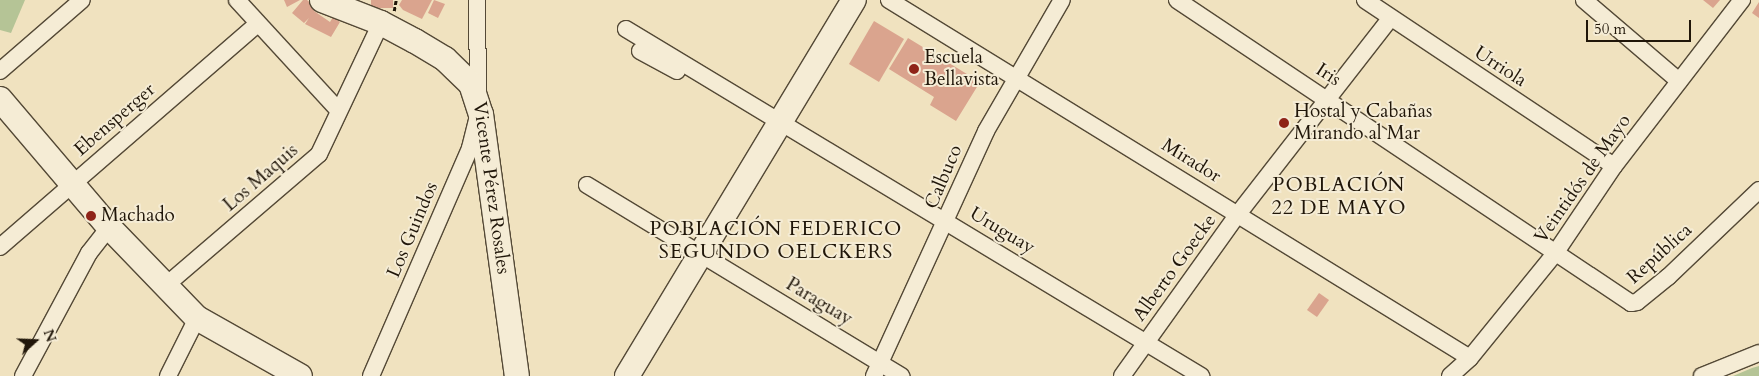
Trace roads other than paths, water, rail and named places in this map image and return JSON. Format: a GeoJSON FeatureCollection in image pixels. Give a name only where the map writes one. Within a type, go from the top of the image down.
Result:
{"type":"FeatureCollection","features":[{"type":"Feature","properties":{"kind":"main road"},"geometry":{"type":"LineString","coordinates":[[322,0],[381,23],[452,64],[465,76],[478,97]]}},
{"type":"Feature","properties":{"kind":"main road"},"geometry":{"type":"LineString","coordinates":[[627,376],[854,0]]}},
{"type":"Feature","properties":{"kind":"main road","name":"Vicente Pérez Rosales"},"geometry":{"type":"LineString","coordinates":[[478,97],[516,376]]}},
{"type":"Feature","properties":{"kind":"main road"},"geometry":{"type":"LineString","coordinates":[[0,99],[74,183],[109,227],[164,288],[197,318],[300,376]]}},
{"type":"Feature","properties":{"kind":"street"},"geometry":{"type":"LineString","coordinates":[[0,71],[82,0]]}},
{"type":"Feature","properties":{"kind":"street"},"geometry":{"type":"LineString","coordinates":[[237,0],[338,110]]}},
{"type":"Feature","properties":{"kind":"street","name":"Vicente Pérez Rosales"},"geometry":{"type":"LineString","coordinates":[[478,0],[478,97]]}},
{"type":"Feature","properties":{"kind":"street","name":"Mirador"},"geometry":{"type":"LineString","coordinates":[[889,0],[1017,77],[1470,358]]}},
{"type":"Feature","properties":{"kind":"street","name":"Calbuco"},"geometry":{"type":"LineString","coordinates":[[877,369],[947,221],[986,131],[1062,0]]}},
{"type":"Feature","properties":{"kind":"street","name":"Iris"},"geometry":{"type":"LineString","coordinates":[[1177,0],[1329,99],[1556,252]]}},
{"type":"Feature","properties":{"kind":"street","name":"Urriola"},"geometry":{"type":"LineString","coordinates":[[1365,0],[1390,19],[1614,166]]}},
{"type":"Feature","properties":{"kind":"street"},"geometry":{"type":"LineString","coordinates":[[1584,0],[1679,81]]}},
{"type":"Feature","properties":{"kind":"street","name":"Veintidós de Mayo"},"geometry":{"type":"LineString","coordinates":[[1450,376],[1470,358],[1556,252],[1614,166],[1742,0]]}},
{"type":"Feature","properties":{"kind":"street","name":"Alberto Goecke"},"geometry":{"type":"LineString","coordinates":[[1122,376],[1238,214],[1390,19]]}},
{"type":"Feature","properties":{"kind":"street","name":"Los Maquis"},"geometry":{"type":"LineString","coordinates":[[164,288],[319,154],[338,110],[381,23]]}},
{"type":"Feature","properties":{"kind":"street","name":"Ebensperger"},"geometry":{"type":"LineString","coordinates":[[0,247],[257,24]]}},
{"type":"Feature","properties":{"kind":"street","name":"Uruguay"},"geometry":{"type":"LineString","coordinates":[[626,29],[742,97],[779,124]]}},
{"type":"Feature","properties":{"kind":"street","name":"Uruguay"},"geometry":{"type":"LineString","coordinates":[[640,50],[779,124],[947,221],[1202,376]]}},
{"type":"Feature","properties":{"kind":"street","name":"Los Guindos"},"geometry":{"type":"LineString","coordinates":[[371,376],[470,148],[477,121],[478,97]]}},
{"type":"Feature","properties":{"kind":"street","name":"Paraguay"},"geometry":{"type":"LineString","coordinates":[[587,185],[701,254],[877,369],[902,376]]}},
{"type":"Feature","properties":{"kind":"street","name":"República"},"geometry":{"type":"LineString","coordinates":[[1556,252],[1616,296],[1634,303],[1668,276],[1759,190]]}},
{"type":"Feature","properties":{"kind":"street"},"geometry":{"type":"LineString","coordinates":[[23,376],[88,253],[109,227]]}},
{"type":"Feature","properties":{"kind":"street"},"geometry":{"type":"LineString","coordinates":[[168,376],[197,318]]}},
{"type":"Feature","properties":{"kind":"street"},"geometry":{"type":"LineString","coordinates":[[1702,376],[1759,353]]}},
{"type":"Feature","properties":{"kind":"place","name":"Escuela Bellavista"},"geometry":{"type":"Point","coordinates":[914,69]}},
{"type":"Feature","properties":{"kind":"place","name":"Hostal y Cabañas Mirando al Mar"},"geometry":{"type":"Point","coordinates":[1284,123]}},
{"type":"Feature","properties":{"kind":"place","name":"Machado"},"geometry":{"type":"Point","coordinates":[91,216]}},
{"type":"Feature","properties":{"kind":"district","name":"POBLACIÓN 22 DE MAYO"},"geometry":{"type":"Point","coordinates":[1339,196]}},
{"type":"Feature","properties":{"kind":"district","name":"POBLACIÓN FEDERICO SEGUNDO OELCKERS"},"geometry":{"type":"Point","coordinates":[776,240]}}]}
